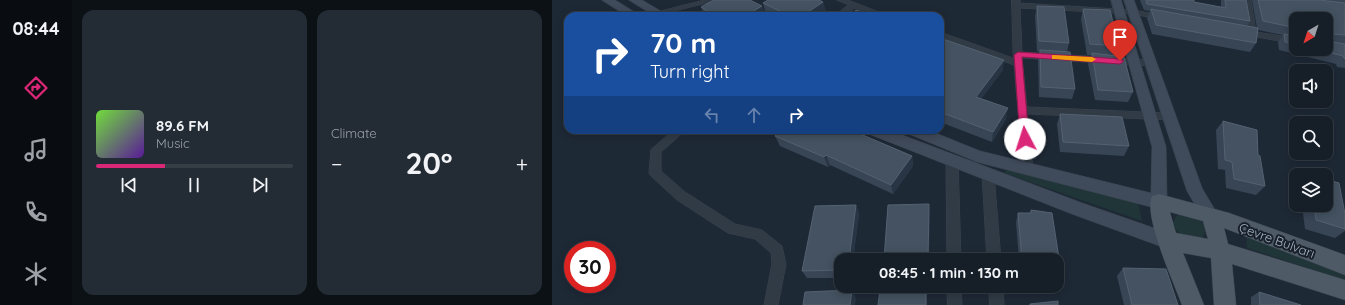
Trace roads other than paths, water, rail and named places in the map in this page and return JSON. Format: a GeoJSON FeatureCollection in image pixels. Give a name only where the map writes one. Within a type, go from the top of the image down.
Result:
{"type":"FeatureCollection","features":[{"type":"Feature","properties":{"kind":"main road"},"geometry":{"type":"LineString","coordinates":[[607,0],[628,12]]}},
{"type":"Feature","properties":{"kind":"main road"},"geometry":{"type":"LineString","coordinates":[[634,0],[656,12]]}},
{"type":"Feature","properties":{"kind":"main road"},"geometry":{"type":"LineString","coordinates":[[1124,6],[1135,62],[1159,147],[1159,202],[1161,220],[1168,241],[1182,272],[1193,305]]}},
{"type":"Feature","properties":{"kind":"main road"},"geometry":{"type":"LineString","coordinates":[[1124,6],[1150,63],[1195,191],[1210,215],[1216,229],[1220,251],[1225,305]]}},
{"type":"Feature","properties":{"kind":"main road"},"geometry":{"type":"LineString","coordinates":[[884,134],[1168,241]]}},
{"type":"Feature","properties":{"kind":"main road"},"geometry":{"type":"LineString","coordinates":[[924,134],[977,156],[1159,202]]}},
{"type":"Feature","properties":{"kind":"main road","name":"Çevre Bulvarı"},"geometry":{"type":"LineString","coordinates":[[1159,202],[1185,206],[1345,265]]}},
{"type":"Feature","properties":{"kind":"main road","name":"Çevre Bulvarı"},"geometry":{"type":"LineString","coordinates":[[1168,241],[1220,251],[1345,290]]}},
{"type":"Feature","properties":{"kind":"street"},"geometry":{"type":"LineString","coordinates":[[672,12],[715,0]]}},
{"type":"Feature","properties":{"kind":"street"},"geometry":{"type":"LineString","coordinates":[[841,0],[874,12]]}},
{"type":"Feature","properties":{"kind":"street"},"geometry":{"type":"LineString","coordinates":[[1247,0],[1252,33]]}},
{"type":"Feature","properties":{"kind":"street"},"geometry":{"type":"LineString","coordinates":[[1027,169],[1018,59],[1016,2],[1124,6],[1170,19]]}},
{"type":"Feature","properties":{"kind":"street"},"geometry":{"type":"LineString","coordinates":[[844,12],[854,5]]}},
{"type":"Feature","properties":{"kind":"street"},"geometry":{"type":"LineString","coordinates":[[1237,31],[1289,40]]}},
{"type":"Feature","properties":{"kind":"street"},"geometry":{"type":"LineString","coordinates":[[944,36],[1018,59],[1150,63]]}},
{"type":"Feature","properties":{"kind":"street"},"geometry":{"type":"LineString","coordinates":[[1022,110],[1168,117]]}},
{"type":"Feature","properties":{"kind":"street"},"geometry":{"type":"LineString","coordinates":[[676,134],[656,150],[655,174],[681,196],[732,229],[758,234],[777,250],[779,264],[771,305]]}},
{"type":"Feature","properties":{"kind":"street"},"geometry":{"type":"LineString","coordinates":[[952,160],[954,253]]}},
{"type":"Feature","properties":{"kind":"street"},"geometry":{"type":"LineString","coordinates":[[988,174],[994,253]]}},
{"type":"Feature","properties":{"kind":"street"},"geometry":{"type":"LineString","coordinates":[[954,293],[955,305]]}},
{"type":"Feature","properties":{"kind":"street"},"geometry":{"type":"LineString","coordinates":[[996,293],[997,305]]}}]}
